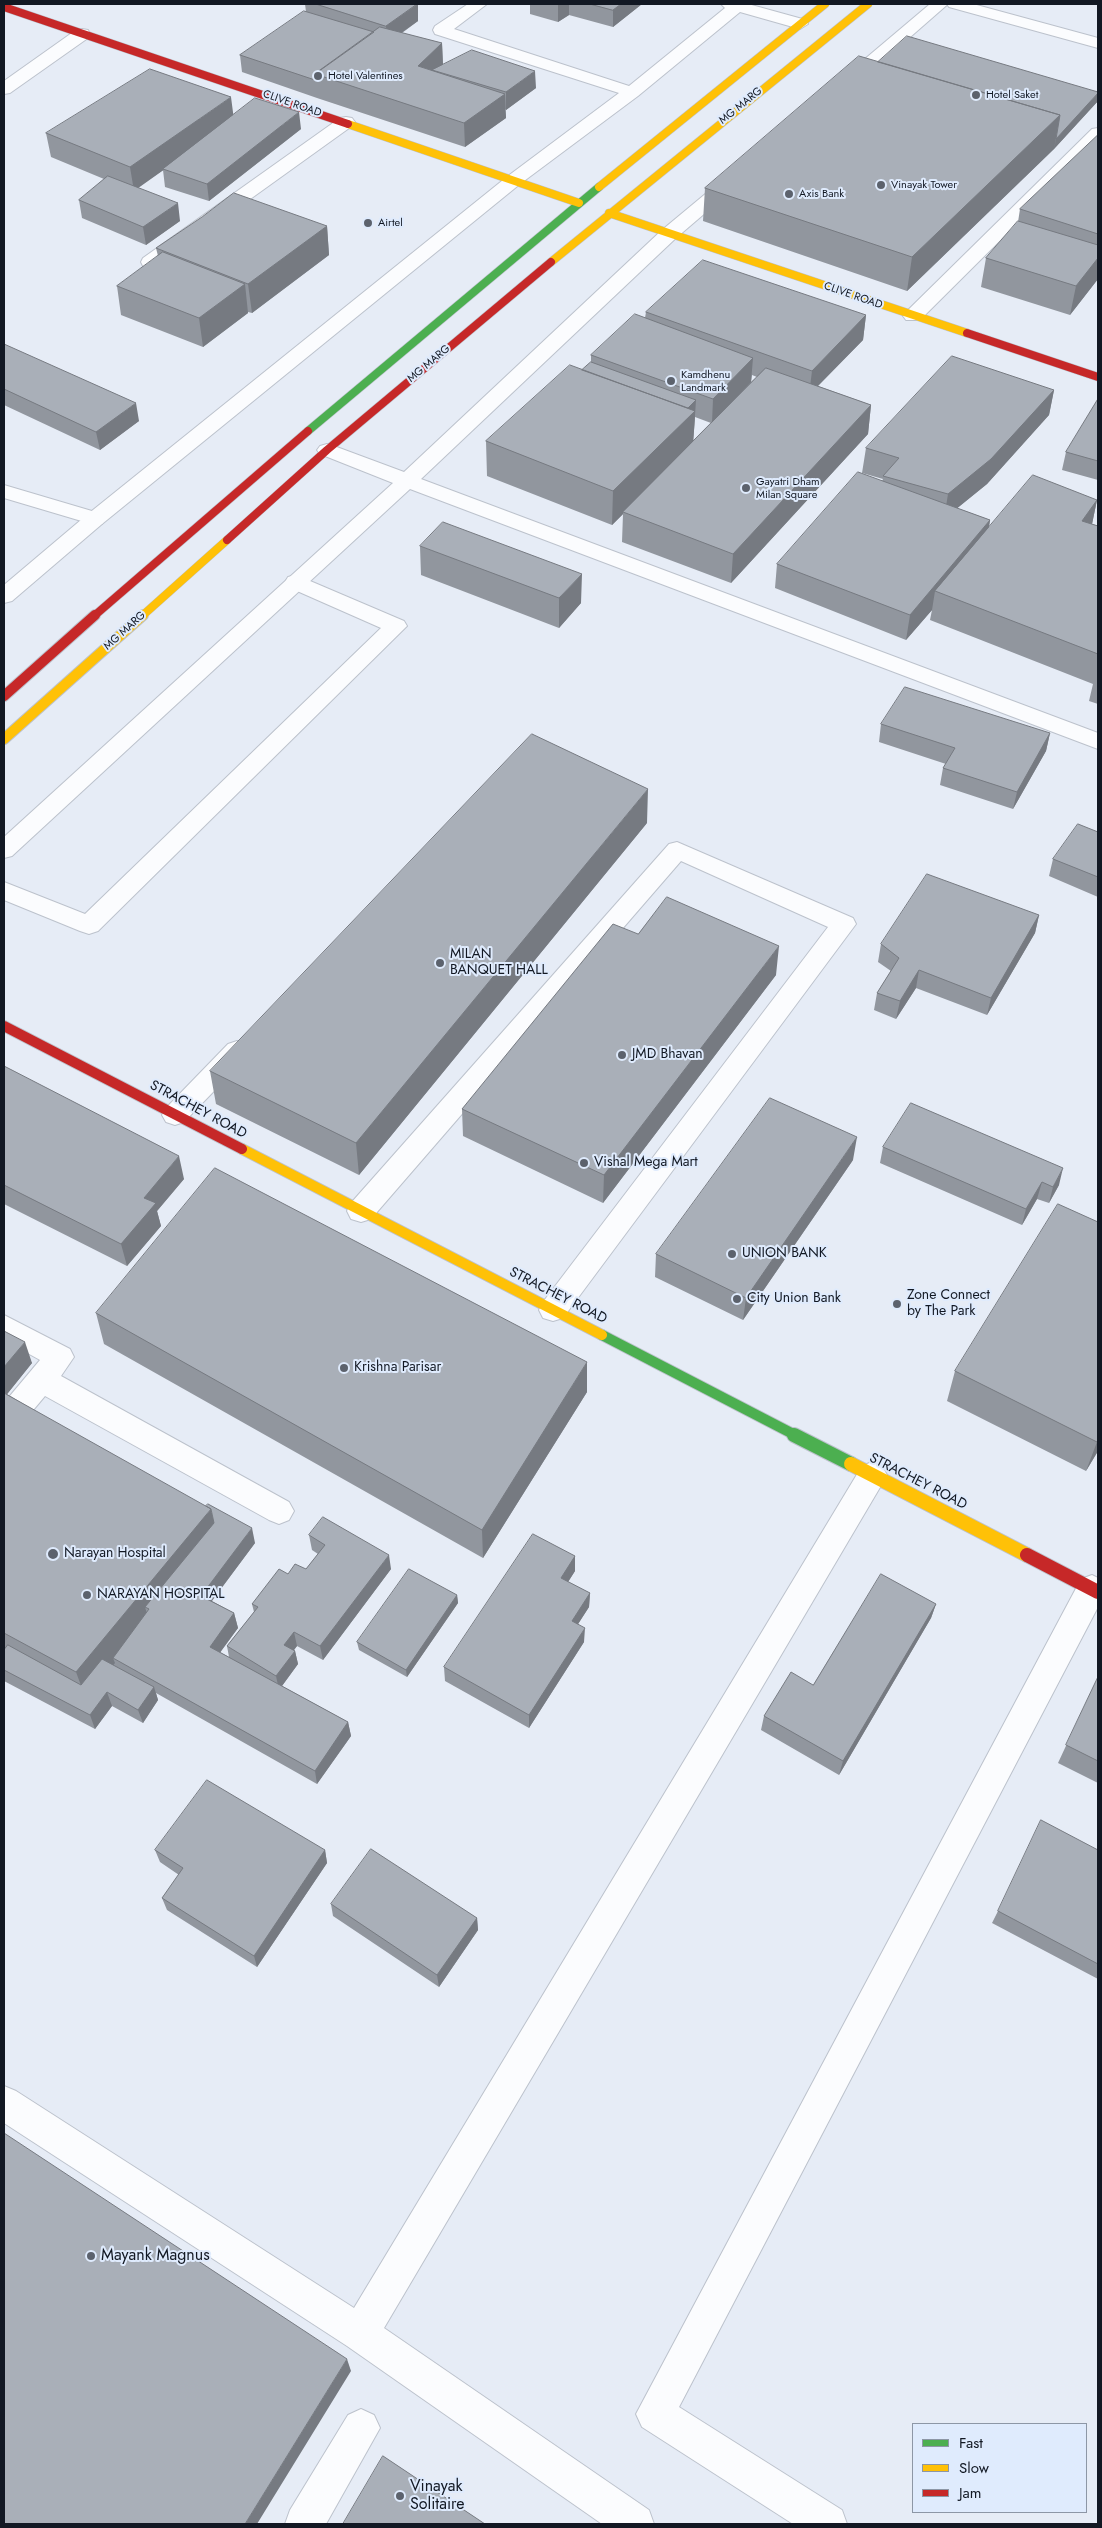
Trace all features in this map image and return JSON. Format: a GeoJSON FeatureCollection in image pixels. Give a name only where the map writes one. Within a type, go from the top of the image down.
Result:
{"type":"FeatureCollection","features":[{"type":"Feature","properties":{"kind":"main road","name":"MG MARG"},"geometry":{"type":"LineString","coordinates":[[4,696],[183,537],[579,203],[825,4]]}},
{"type":"Feature","properties":{"kind":"main road","name":"MG MARG"},"geometry":{"type":"LineString","coordinates":[[4,740],[328,450],[609,213],[868,4]]}},
{"type":"Feature","properties":{"kind":"main road","name":"CLIVE ROAD"},"geometry":{"type":"LineString","coordinates":[[4,7],[579,203]]}},
{"type":"Feature","properties":{"kind":"main road","name":"CLIVE ROAD"},"geometry":{"type":"LineString","coordinates":[[609,213],[1098,377]]}},
{"type":"Feature","properties":{"kind":"main road","name":"STRACHEY ROAD"},"geometry":{"type":"LineString","coordinates":[[4,1026],[1095,1591]]}},
{"type":"Feature","properties":{"kind":"street"},"geometry":{"type":"LineString","coordinates":[[479,4],[441,30],[632,92]]}},
{"type":"Feature","properties":{"kind":"street"},"geometry":{"type":"LineString","coordinates":[[835,93],[940,4]]}},
{"type":"Feature","properties":{"kind":"street"},"geometry":{"type":"LineString","coordinates":[[955,4],[1098,43]]}},
{"type":"Feature","properties":{"kind":"street"},"geometry":{"type":"LineString","coordinates":[[4,596],[95,519],[514,180],[632,92],[736,5],[800,24]]}},
{"type":"Feature","properties":{"kind":"street"},"geometry":{"type":"LineString","coordinates":[[4,89],[82,34]]}},
{"type":"Feature","properties":{"kind":"street"},"geometry":{"type":"LineString","coordinates":[[150,262],[346,122]]}},
{"type":"Feature","properties":{"kind":"street"},"geometry":{"type":"LineString","coordinates":[[913,316],[1098,133]]}},
{"type":"Feature","properties":{"kind":"street"},"geometry":{"type":"LineString","coordinates":[[4,850],[407,481],[669,234],[744,170]]}},
{"type":"Feature","properties":{"kind":"street"},"geometry":{"type":"LineString","coordinates":[[328,450],[1098,741]]}},
{"type":"Feature","properties":{"kind":"street"},"geometry":{"type":"LineString","coordinates":[[4,491],[95,519]]}},
{"type":"Feature","properties":{"kind":"street"},"geometry":{"type":"LineString","coordinates":[[4,891],[89,925],[396,626],[296,582]]}},
{"type":"Feature","properties":{"kind":"street"},"geometry":{"type":"LineString","coordinates":[[361,1211],[677,850],[844,924],[553,1310]]}},
{"type":"Feature","properties":{"kind":"street"},"geometry":{"type":"LineString","coordinates":[[175,1115],[251,1036]]}},
{"type":"Feature","properties":{"kind":"street"},"geometry":{"type":"LineString","coordinates":[[4,1328],[60,1357],[4,1424]]}},
{"type":"Feature","properties":{"kind":"street"},"geometry":{"type":"LineString","coordinates":[[42,1380],[280,1511]]}},
{"type":"Feature","properties":{"kind":"street"},"geometry":{"type":"LineString","coordinates":[[360,2333],[872,1475]]}},
{"type":"Feature","properties":{"kind":"street"},"geometry":{"type":"LineString","coordinates":[[828,2524],[655,2414],[1095,1591]]}},
{"type":"Feature","properties":{"kind":"street"},"geometry":{"type":"LineString","coordinates":[[4,2103],[360,2333],[635,2524]]}},
{"type":"Feature","properties":{"kind":"street"},"geometry":{"type":"LineString","coordinates":[[304,2524],[361,2428]]}},
{"type":"Feature","properties":{"kind":"building"},"geometry":{"type":"Polygon","coordinates":[[[316,4],[417,4],[386,26],[316,4]]]}},
{"type":"Feature","properties":{"kind":"building"},"geometry":{"type":"Polygon","coordinates":[[[590,4],[621,4],[613,10],[590,4]]]}},
{"type":"Feature","properties":{"kind":"building"},"geometry":{"type":"Polygon","coordinates":[[[304,11],[374,32],[315,74],[315,80],[240,55],[304,11]]]}},
{"type":"Feature","properties":{"kind":"building"},"geometry":{"type":"Polygon","coordinates":[[[380,27],[442,43],[418,66],[505,94],[464,123],[315,74],[380,27]]]}},
{"type":"Feature","properties":{"kind":"building"},"geometry":{"type":"Polygon","coordinates":[[[907,36],[1098,93],[1056,139],[1060,115],[878,62],[907,36]]]}},
{"type":"Feature","properties":{"kind":"building"},"geometry":{"type":"Polygon","coordinates":[[[472,50],[535,71],[506,92],[432,70],[472,50]]]}},
{"type":"Feature","properties":{"kind":"building","name":"Vinayak Tower"},"geometry":{"type":"Polygon","coordinates":[[[859,56],[1060,115],[912,257],[705,188],[859,56]]]}},
{"type":"Feature","properties":{"kind":"building"},"geometry":{"type":"Polygon","coordinates":[[[150,69],[231,97],[130,167],[46,133],[150,69]]]}},
{"type":"Feature","properties":{"kind":"building"},"geometry":{"type":"Polygon","coordinates":[[[255,98],[299,112],[207,184],[163,169],[255,98]]]}},
{"type":"Feature","properties":{"kind":"building"},"geometry":{"type":"Polygon","coordinates":[[[1098,135],[1098,234],[1020,209],[1098,135]]]}},
{"type":"Feature","properties":{"kind":"building"},"geometry":{"type":"Polygon","coordinates":[[[108,176],[178,203],[143,227],[79,200],[108,176]]]}},
{"type":"Feature","properties":{"kind":"building"},"geometry":{"type":"Polygon","coordinates":[[[234,193],[327,226],[248,284],[156,248],[234,193]]]}},
{"type":"Feature","properties":{"kind":"building"},"geometry":{"type":"Polygon","coordinates":[[[1018,221],[1098,245],[1098,258],[1076,286],[986,258],[1018,221]]]}},
{"type":"Feature","properties":{"kind":"building"},"geometry":{"type":"Polygon","coordinates":[[[163,252],[245,284],[199,318],[117,286],[163,252]]]}},
{"type":"Feature","properties":{"kind":"building"},"geometry":{"type":"Polygon","coordinates":[[[703,260],[866,315],[812,371],[646,312],[703,260]]]}},
{"type":"Feature","properties":{"kind":"building"},"geometry":{"type":"Polygon","coordinates":[[[635,314],[753,358],[713,399],[591,355],[635,314]]]}},
{"type":"Feature","properties":{"kind":"building"},"geometry":{"type":"Polygon","coordinates":[[[4,344],[136,403],[96,432],[4,389],[4,344]]]}},
{"type":"Feature","properties":{"kind":"building"},"geometry":{"type":"Polygon","coordinates":[[[952,356],[1054,390],[991,459],[948,494],[883,476],[899,458],[866,448],[952,356]]]}},
{"type":"Feature","properties":{"kind":"building"},"geometry":{"type":"Polygon","coordinates":[[[591,362],[696,400],[688,408],[582,370],[591,362]]]}},
{"type":"Feature","properties":{"kind":"building"},"geometry":{"type":"Polygon","coordinates":[[[570,365],[695,411],[613,491],[486,441],[570,365]]]}},
{"type":"Feature","properties":{"kind":"building","name":"Gayatri Dham Milan Square"},"geometry":{"type":"Polygon","coordinates":[[[766,368],[871,405],[733,554],[623,512],[766,368]]]}},
{"type":"Feature","properties":{"kind":"building"},"geometry":{"type":"Polygon","coordinates":[[[1098,399],[1098,461],[1066,452],[1098,399]]]}},
{"type":"Feature","properties":{"kind":"building"},"geometry":{"type":"Polygon","coordinates":[[[858,472],[990,520],[910,615],[777,564],[858,472]]]}},
{"type":"Feature","properties":{"kind":"building"},"geometry":{"type":"Polygon","coordinates":[[[1033,475],[1097,500],[1082,521],[1098,526],[1098,654],[935,591],[1033,475]]]}},
{"type":"Feature","properties":{"kind":"building"},"geometry":{"type":"Polygon","coordinates":[[[443,522],[582,574],[559,598],[420,546],[443,522]]]}},
{"type":"Feature","properties":{"kind":"building"},"geometry":{"type":"Polygon","coordinates":[[[905,687],[1050,733],[1017,792],[943,768],[955,748],[881,724],[905,687]]]}},
{"type":"Feature","properties":{"kind":"building","name":"MILAN BANQUET HALL"},"geometry":{"type":"Polygon","coordinates":[[[532,734],[648,789],[356,1143],[210,1071],[532,734]]]}},
{"type":"Feature","properties":{"kind":"building"},"geometry":{"type":"Polygon","coordinates":[[[1078,824],[1098,832],[1098,877],[1053,859],[1078,824]]]}},
{"type":"Feature","properties":{"kind":"building"},"geometry":{"type":"Polygon","coordinates":[[[927,874],[1039,915],[991,998],[919,970],[900,1001],[877,993],[899,958],[881,944],[927,874]]]}},
{"type":"Feature","properties":{"kind":"building","name":"JMD Bhavan"},"geometry":{"type":"Polygon","coordinates":[[[667,897],[779,946],[604,1175],[462,1109],[613,924],[638,934],[667,897]]]}},
{"type":"Feature","properties":{"kind":"building"},"geometry":{"type":"Polygon","coordinates":[[[4,1066],[179,1156],[144,1198],[156,1203],[121,1244],[4,1185],[4,1066]]]}},
{"type":"Feature","properties":{"kind":"building"},"geometry":{"type":"Polygon","coordinates":[[[770,1098],[857,1137],[746,1298],[656,1254],[770,1098]]]}},
{"type":"Feature","properties":{"kind":"building"},"geometry":{"type":"Polygon","coordinates":[[[911,1103],[1063,1168],[1053,1187],[1042,1182],[1026,1209],[883,1147],[911,1103]]]}},
{"type":"Feature","properties":{"kind":"building","name":"Krishna Parisar"},"geometry":{"type":"Polygon","coordinates":[[[215,1168],[587,1362],[482,1530],[96,1313],[215,1168]]]}},
{"type":"Feature","properties":{"kind":"building"},"geometry":{"type":"Polygon","coordinates":[[[1058,1204],[1098,1222],[1097,1442],[955,1371],[1058,1204]]]}},
{"type":"Feature","properties":{"kind":"building"},"geometry":{"type":"Polygon","coordinates":[[[4,1331],[25,1342],[4,1367],[4,1331]]]}},
{"type":"Feature","properties":{"kind":"building","name":"NARAYAN HOSPITAL"},"geometry":{"type":"Polygon","coordinates":[[[4,1393],[211,1509],[76,1672],[4,1633],[4,1393]]]}},
{"type":"Feature","properties":{"kind":"building"},"geometry":{"type":"Polygon","coordinates":[[[208,1504],[252,1528],[201,1596],[234,1613],[210,1647],[348,1722],[315,1771],[113,1658],[149,1609],[145,1607],[214,1523],[211,1509],[206,1506],[208,1504]]]}},
{"type":"Feature","properties":{"kind":"building"},"geometry":{"type":"Polygon","coordinates":[[[323,1517],[389,1555],[320,1646],[294,1632],[284,1645],[295,1651],[276,1676],[227,1646],[258,1607],[252,1604],[279,1569],[288,1574],[295,1564],[306,1569],[325,1545],[309,1535],[323,1517]]]}},
{"type":"Feature","properties":{"kind":"building"},"geometry":{"type":"Polygon","coordinates":[[[533,1534],[575,1556],[561,1578],[590,1593],[572,1621],[585,1628],[529,1715],[444,1667],[533,1534]]]}},
{"type":"Feature","properties":{"kind":"building"},"geometry":{"type":"Polygon","coordinates":[[[409,1569],[457,1595],[406,1670],[357,1642],[409,1569]]]}},
{"type":"Feature","properties":{"kind":"building"},"geometry":{"type":"Polygon","coordinates":[[[881,1574],[936,1604],[843,1761],[764,1716],[791,1672],[813,1685],[881,1574]]]}},
{"type":"Feature","properties":{"kind":"building"},"geometry":{"type":"Polygon","coordinates":[[[8,1645],[81,1685],[102,1659],[154,1687],[138,1710],[107,1692],[90,1715],[4,1670],[4,1650],[8,1645]]]}},
{"type":"Feature","properties":{"kind":"building"},"geometry":{"type":"Polygon","coordinates":[[[1098,1677],[1098,1761],[1066,1745],[1098,1677]]]}},
{"type":"Feature","properties":{"kind":"building"},"geometry":{"type":"Polygon","coordinates":[[[207,1780],[325,1850],[254,1956],[162,1898],[183,1868],[155,1850],[207,1780]]]}},
{"type":"Feature","properties":{"kind":"building"},"geometry":{"type":"Polygon","coordinates":[[[1041,1820],[1098,1850],[1098,1964],[998,1911],[1041,1820]]]}},
{"type":"Feature","properties":{"kind":"building"},"geometry":{"type":"Polygon","coordinates":[[[371,1849],[477,1918],[437,1975],[331,1904],[371,1849]]]}},
{"type":"Feature","properties":{"kind":"building","name":"Mayank Magnus"},"geometry":{"type":"Polygon","coordinates":[[[4,2133],[347,2359],[245,2524],[4,2524],[4,2133]]]}},
{"type":"Feature","properties":{"kind":"building","name":"Vinayak Solitaire"},"geometry":{"type":"Polygon","coordinates":[[[383,2456],[485,2524],[343,2524],[383,2456]]]}},
{"type":"Feature","properties":{"kind":"traffic: fast"},"geometry":{"type":"LineString","coordinates":[[308,431],[599,187]]}},
{"type":"Feature","properties":{"kind":"traffic: fast"},"geometry":{"type":"LineString","coordinates":[[602,1335],[851,1464]]}},
{"type":"Feature","properties":{"kind":"traffic: slow"},"geometry":{"type":"LineString","coordinates":[[599,187],[825,4]]}},
{"type":"Feature","properties":{"kind":"traffic: slow"},"geometry":{"type":"LineString","coordinates":[[551,262],[868,4]]}},
{"type":"Feature","properties":{"kind":"traffic: slow"},"geometry":{"type":"LineString","coordinates":[[348,124],[579,203]]}},
{"type":"Feature","properties":{"kind":"traffic: slow"},"geometry":{"type":"LineString","coordinates":[[609,213],[967,333]]}},
{"type":"Feature","properties":{"kind":"traffic: slow"},"geometry":{"type":"LineString","coordinates":[[4,739],[227,540]]}},
{"type":"Feature","properties":{"kind":"traffic: slow"},"geometry":{"type":"LineString","coordinates":[[242,1149],[602,1335]]}},
{"type":"Feature","properties":{"kind":"traffic: slow"},"geometry":{"type":"LineString","coordinates":[[851,1464],[1027,1555]]}},
{"type":"Feature","properties":{"kind":"traffic: jam"},"geometry":{"type":"LineString","coordinates":[[4,7],[348,124]]}},
{"type":"Feature","properties":{"kind":"traffic: jam"},"geometry":{"type":"LineString","coordinates":[[227,540],[327,450],[551,262]]}},
{"type":"Feature","properties":{"kind":"traffic: jam"},"geometry":{"type":"LineString","coordinates":[[967,333],[1098,377]]}},
{"type":"Feature","properties":{"kind":"traffic: jam"},"geometry":{"type":"LineString","coordinates":[[4,696],[183,537],[308,431]]}},
{"type":"Feature","properties":{"kind":"traffic: jam"},"geometry":{"type":"LineString","coordinates":[[4,1026],[242,1149]]}},
{"type":"Feature","properties":{"kind":"traffic: jam"},"geometry":{"type":"LineString","coordinates":[[1027,1555],[1098,1592]]}},
{"type":"Feature","properties":{"kind":"place","name":"Hotel Valentines"},"geometry":{"type":"Point","coordinates":[318,76]}},
{"type":"Feature","properties":{"kind":"place","name":"Hotel Saket"},"geometry":{"type":"Point","coordinates":[976,95]}},
{"type":"Feature","properties":{"kind":"place","name":"Vinayak Tower"},"geometry":{"type":"Point","coordinates":[881,185]}},
{"type":"Feature","properties":{"kind":"place","name":"Axis Bank"},"geometry":{"type":"Point","coordinates":[789,194]}},
{"type":"Feature","properties":{"kind":"place","name":"Airtel"},"geometry":{"type":"Point","coordinates":[368,223]}},
{"type":"Feature","properties":{"kind":"place","name":"Kamdhenu Landmark"},"geometry":{"type":"Point","coordinates":[671,381]}},
{"type":"Feature","properties":{"kind":"place","name":"Gayatri Dham Milan Square"},"geometry":{"type":"Point","coordinates":[746,488]}},
{"type":"Feature","properties":{"kind":"place","name":"MILAN BANQUET HALL"},"geometry":{"type":"Point","coordinates":[440,963]}},
{"type":"Feature","properties":{"kind":"place","name":"JMD Bhavan"},"geometry":{"type":"Point","coordinates":[622,1055]}},
{"type":"Feature","properties":{"kind":"place","name":"Vishal Mega Mart"},"geometry":{"type":"Point","coordinates":[584,1163]}},
{"type":"Feature","properties":{"kind":"place","name":"UNION BANK"},"geometry":{"type":"Point","coordinates":[732,1254]}},
{"type":"Feature","properties":{"kind":"place","name":"City Union Bank"},"geometry":{"type":"Point","coordinates":[737,1299]}},
{"type":"Feature","properties":{"kind":"place","name":"Zone Connect by The Park"},"geometry":{"type":"Point","coordinates":[897,1304]}},
{"type":"Feature","properties":{"kind":"place","name":"Krishna Parisar"},"geometry":{"type":"Point","coordinates":[344,1368]}},
{"type":"Feature","properties":{"kind":"place","name":"Narayan Hospital"},"geometry":{"type":"Point","coordinates":[53,1554]}},
{"type":"Feature","properties":{"kind":"place","name":"NARAYAN HOSPITAL"},"geometry":{"type":"Point","coordinates":[87,1595]}},
{"type":"Feature","properties":{"kind":"place","name":"Mayank Magnus"},"geometry":{"type":"Point","coordinates":[91,2256]}},
{"type":"Feature","properties":{"kind":"place","name":"Vinayak Solitaire"},"geometry":{"type":"Point","coordinates":[400,2496]}}]}
